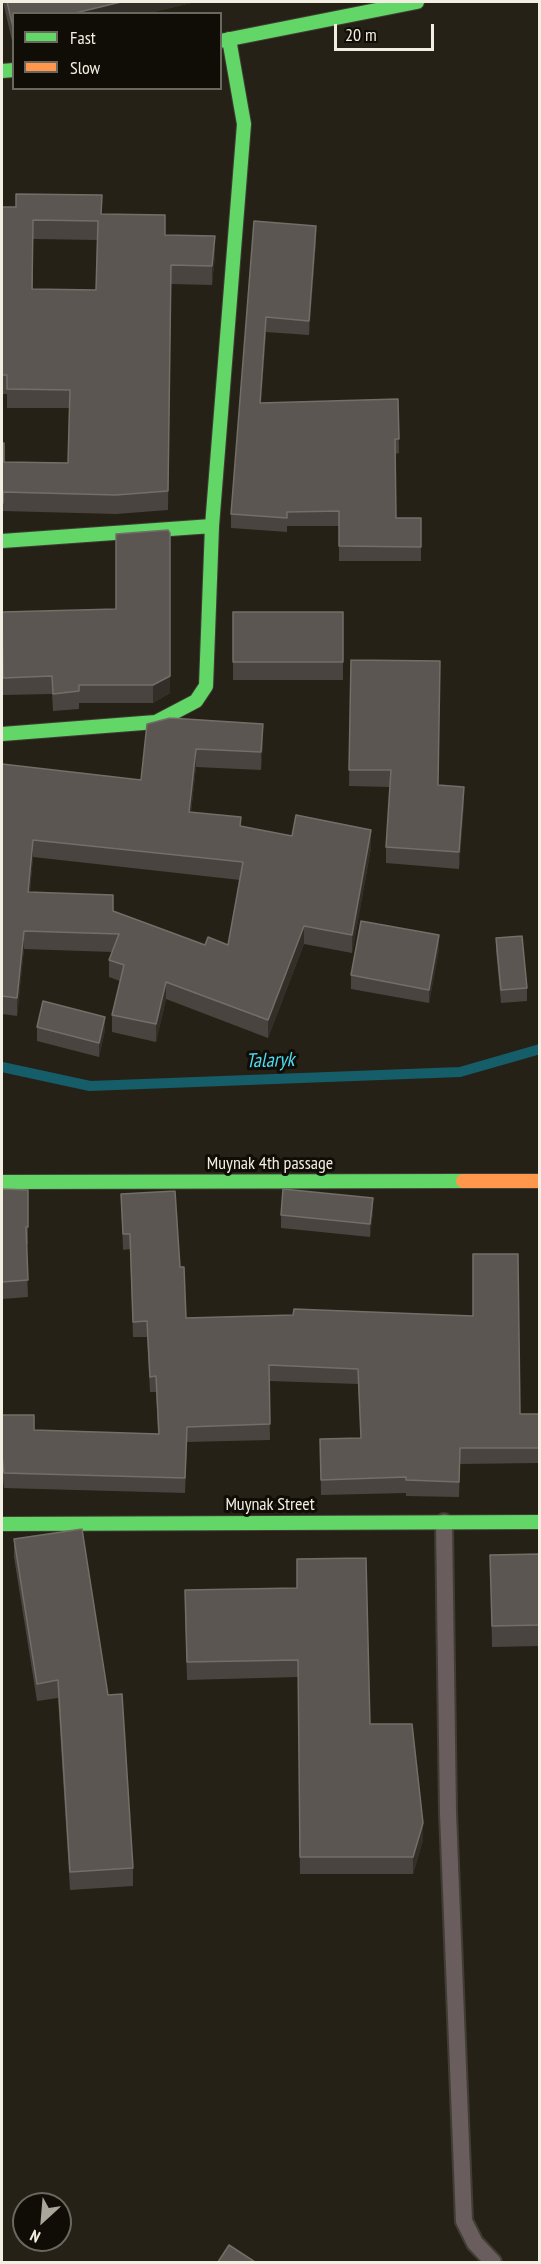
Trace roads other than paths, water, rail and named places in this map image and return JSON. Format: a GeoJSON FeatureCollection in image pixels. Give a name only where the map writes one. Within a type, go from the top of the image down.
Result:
{"type":"FeatureCollection","features":[{"type":"Feature","properties":{"kind":"street"},"geometry":{"type":"LineString","coordinates":[[2,734],[156,722],[196,701],[206,686],[212,526],[244,124],[225,40],[417,2]]}},
{"type":"Feature","properties":{"kind":"street"},"geometry":{"type":"LineString","coordinates":[[2,541],[212,526]]}},
{"type":"Feature","properties":{"kind":"street","name":"Muynak 4th passage"},"geometry":{"type":"LineString","coordinates":[[2,1182],[540,1181]]}},
{"type":"Feature","properties":{"kind":"street","name":"Muynak Street"},"geometry":{"type":"LineString","coordinates":[[2,1524],[540,1522]]}},
{"type":"Feature","properties":{"kind":"lane"},"geometry":{"type":"LineString","coordinates":[[444,1522],[448,1813],[464,2222],[474,2243],[493,2262]]}},
{"type":"Feature","properties":{"kind":"waterway","name":"Talaryk"},"geometry":{"type":"LineString","coordinates":[[2,1067],[90,1086],[460,1072],[540,1049]]}}]}
